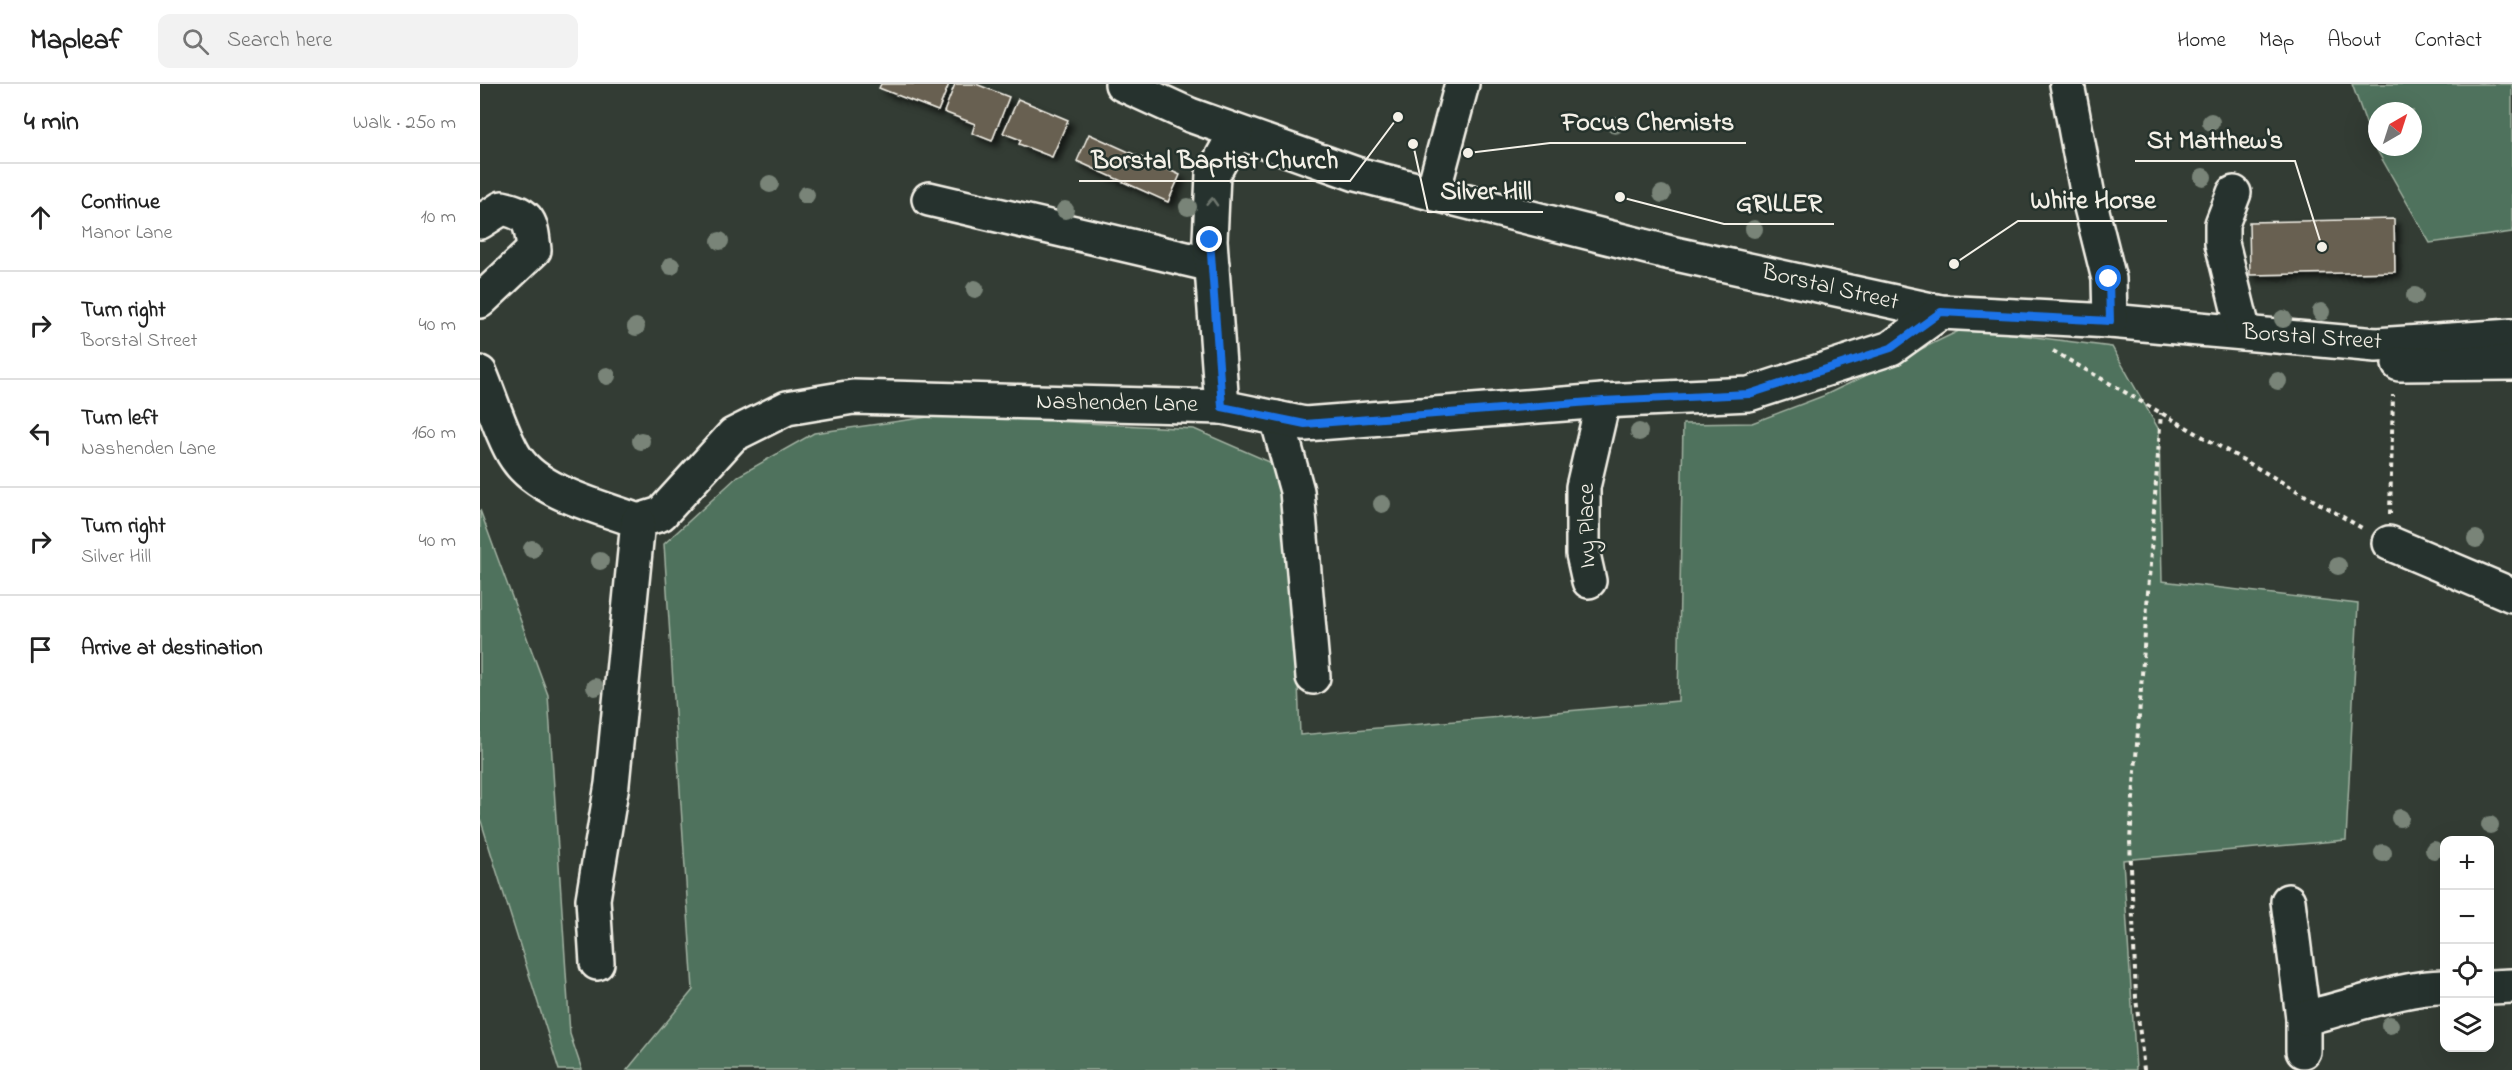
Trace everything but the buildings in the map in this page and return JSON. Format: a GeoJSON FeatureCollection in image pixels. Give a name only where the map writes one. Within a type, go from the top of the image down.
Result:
{"type":"FeatureCollection","features":[{"type":"Feature","properties":{"kind":"street","name":"Borstal Street"},"geometry":{"type":"LineString","coordinates":[[1122,84],[1236,132],[1347,171],[1671,253],[1941,312],[2110,321],[2244,333],[2385,355],[2512,336]]}},
{"type":"Feature","properties":{"kind":"street"},"geometry":{"type":"LineString","coordinates":[[1433,192],[1462,84]]}},
{"type":"Feature","properties":{"kind":"street"},"geometry":{"type":"LineString","coordinates":[[2067,84],[2087,191],[2109,279],[2110,321]]}},
{"type":"Feature","properties":{"kind":"street"},"geometry":{"type":"LineString","coordinates":[[1222,407],[1210,240],[1214,174],[1236,132]]}},
{"type":"Feature","properties":{"kind":"street"},"geometry":{"type":"LineString","coordinates":[[2234,193],[2222,224],[2222,243],[2244,333]]}},
{"type":"Feature","properties":{"kind":"street"},"geometry":{"type":"LineString","coordinates":[[929,199],[1212,265]]}},
{"type":"Feature","properties":{"kind":"street"},"geometry":{"type":"LineString","coordinates":[[480,222],[502,208],[520,212],[531,225],[534,250],[480,301]]}},
{"type":"Feature","properties":{"kind":"street","name":"Nashenden Lane"},"geometry":{"type":"LineString","coordinates":[[638,521],[661,514],[733,435],[787,408],[853,397],[1222,407],[1305,424],[1603,401],[1749,394],[1891,348],[1941,312]]}},
{"type":"Feature","properties":{"kind":"street"},"geometry":{"type":"LineString","coordinates":[[2385,355],[2512,363]]}},
{"type":"Feature","properties":{"kind":"street"},"geometry":{"type":"LineString","coordinates":[[480,373],[516,458],[532,474],[550,487],[638,521],[612,784],[593,898],[597,963]]}},
{"type":"Feature","properties":{"kind":"street","name":"Ivy Place"},"geometry":{"type":"LineString","coordinates":[[1589,580],[1584,554],[1583,487],[1603,401]]}},
{"type":"Feature","properties":{"kind":"street"},"geometry":{"type":"LineString","coordinates":[[1277,418],[1297,491],[1313,677]]}},
{"type":"Feature","properties":{"kind":"street"},"geometry":{"type":"LineString","coordinates":[[2390,543],[2512,595]]}},
{"type":"Feature","properties":{"kind":"street"},"geometry":{"type":"LineString","coordinates":[[2288,901],[2302,1018],[2303,1051]]}},
{"type":"Feature","properties":{"kind":"street"},"geometry":{"type":"LineString","coordinates":[[2494,987],[2512,986]]}},
{"type":"Feature","properties":{"kind":"street"},"geometry":{"type":"LineString","coordinates":[[2302,1018],[2343,1010],[2424,987],[2440,987]]}},
{"type":"Feature","properties":{"kind":"path"},"geometry":{"type":"LineString","coordinates":[[2043,345],[2390,543]]}},
{"type":"Feature","properties":{"kind":"path"},"geometry":{"type":"LineString","coordinates":[[2385,355],[2390,543]]}},
{"type":"Feature","properties":{"kind":"path"},"geometry":{"type":"LineString","coordinates":[[2144,1070],[2136,998],[2130,840],[2161,414]]}},
{"type":"Feature","properties":{"kind":"green space"},"geometry":{"type":"Polygon","coordinates":[[[2352,84],[2512,84],[2512,232],[2430,243],[2380,156],[2422,156],[2422,102],[2368,102],[2368,128],[2352,84]]]}},
{"type":"Feature","properties":{"kind":"green space"},"geometry":{"type":"Polygon","coordinates":[[[1965,328],[2112,347],[2159,430],[2162,581],[2358,604],[2346,840],[2123,860],[2136,1070],[627,1070],[693,990],[664,544],[738,476],[814,433],[943,415],[1194,429],[1290,471],[1300,735],[1678,701],[1683,424],[1752,423],[1823,396],[1965,328]]]}},
{"type":"Feature","properties":{"kind":"green space"},"geometry":{"type":"Polygon","coordinates":[[[480,510],[548,695],[570,1034],[582,1070],[559,1070],[480,818],[480,510]]]}},
{"type":"Feature","properties":{"kind":"place","name":"Borstal Baptist Church"},"geometry":{"type":"Point","coordinates":[1398,117]}},
{"type":"Feature","properties":{"kind":"place","name":"Silver Hill"},"geometry":{"type":"Point","coordinates":[1413,144]}},
{"type":"Feature","properties":{"kind":"place","name":"Focus Chemists"},"geometry":{"type":"Point","coordinates":[1468,153]}},
{"type":"Feature","properties":{"kind":"place","name":"GRILLER"},"geometry":{"type":"Point","coordinates":[1620,197]}},
{"type":"Feature","properties":{"kind":"place","name":"St Matthew's"},"geometry":{"type":"Point","coordinates":[2322,247]}},
{"type":"Feature","properties":{"kind":"place","name":"White Horse"},"geometry":{"type":"Point","coordinates":[1954,264]}},
{"type":"Feature","properties":{"kind":"route"},"geometry":{"type":"LineString","coordinates":[[1210,240],[1222,407],[1305,424],[1603,401],[1749,394],[1891,348],[1941,312],[2110,321],[2109,279]]}}]}
